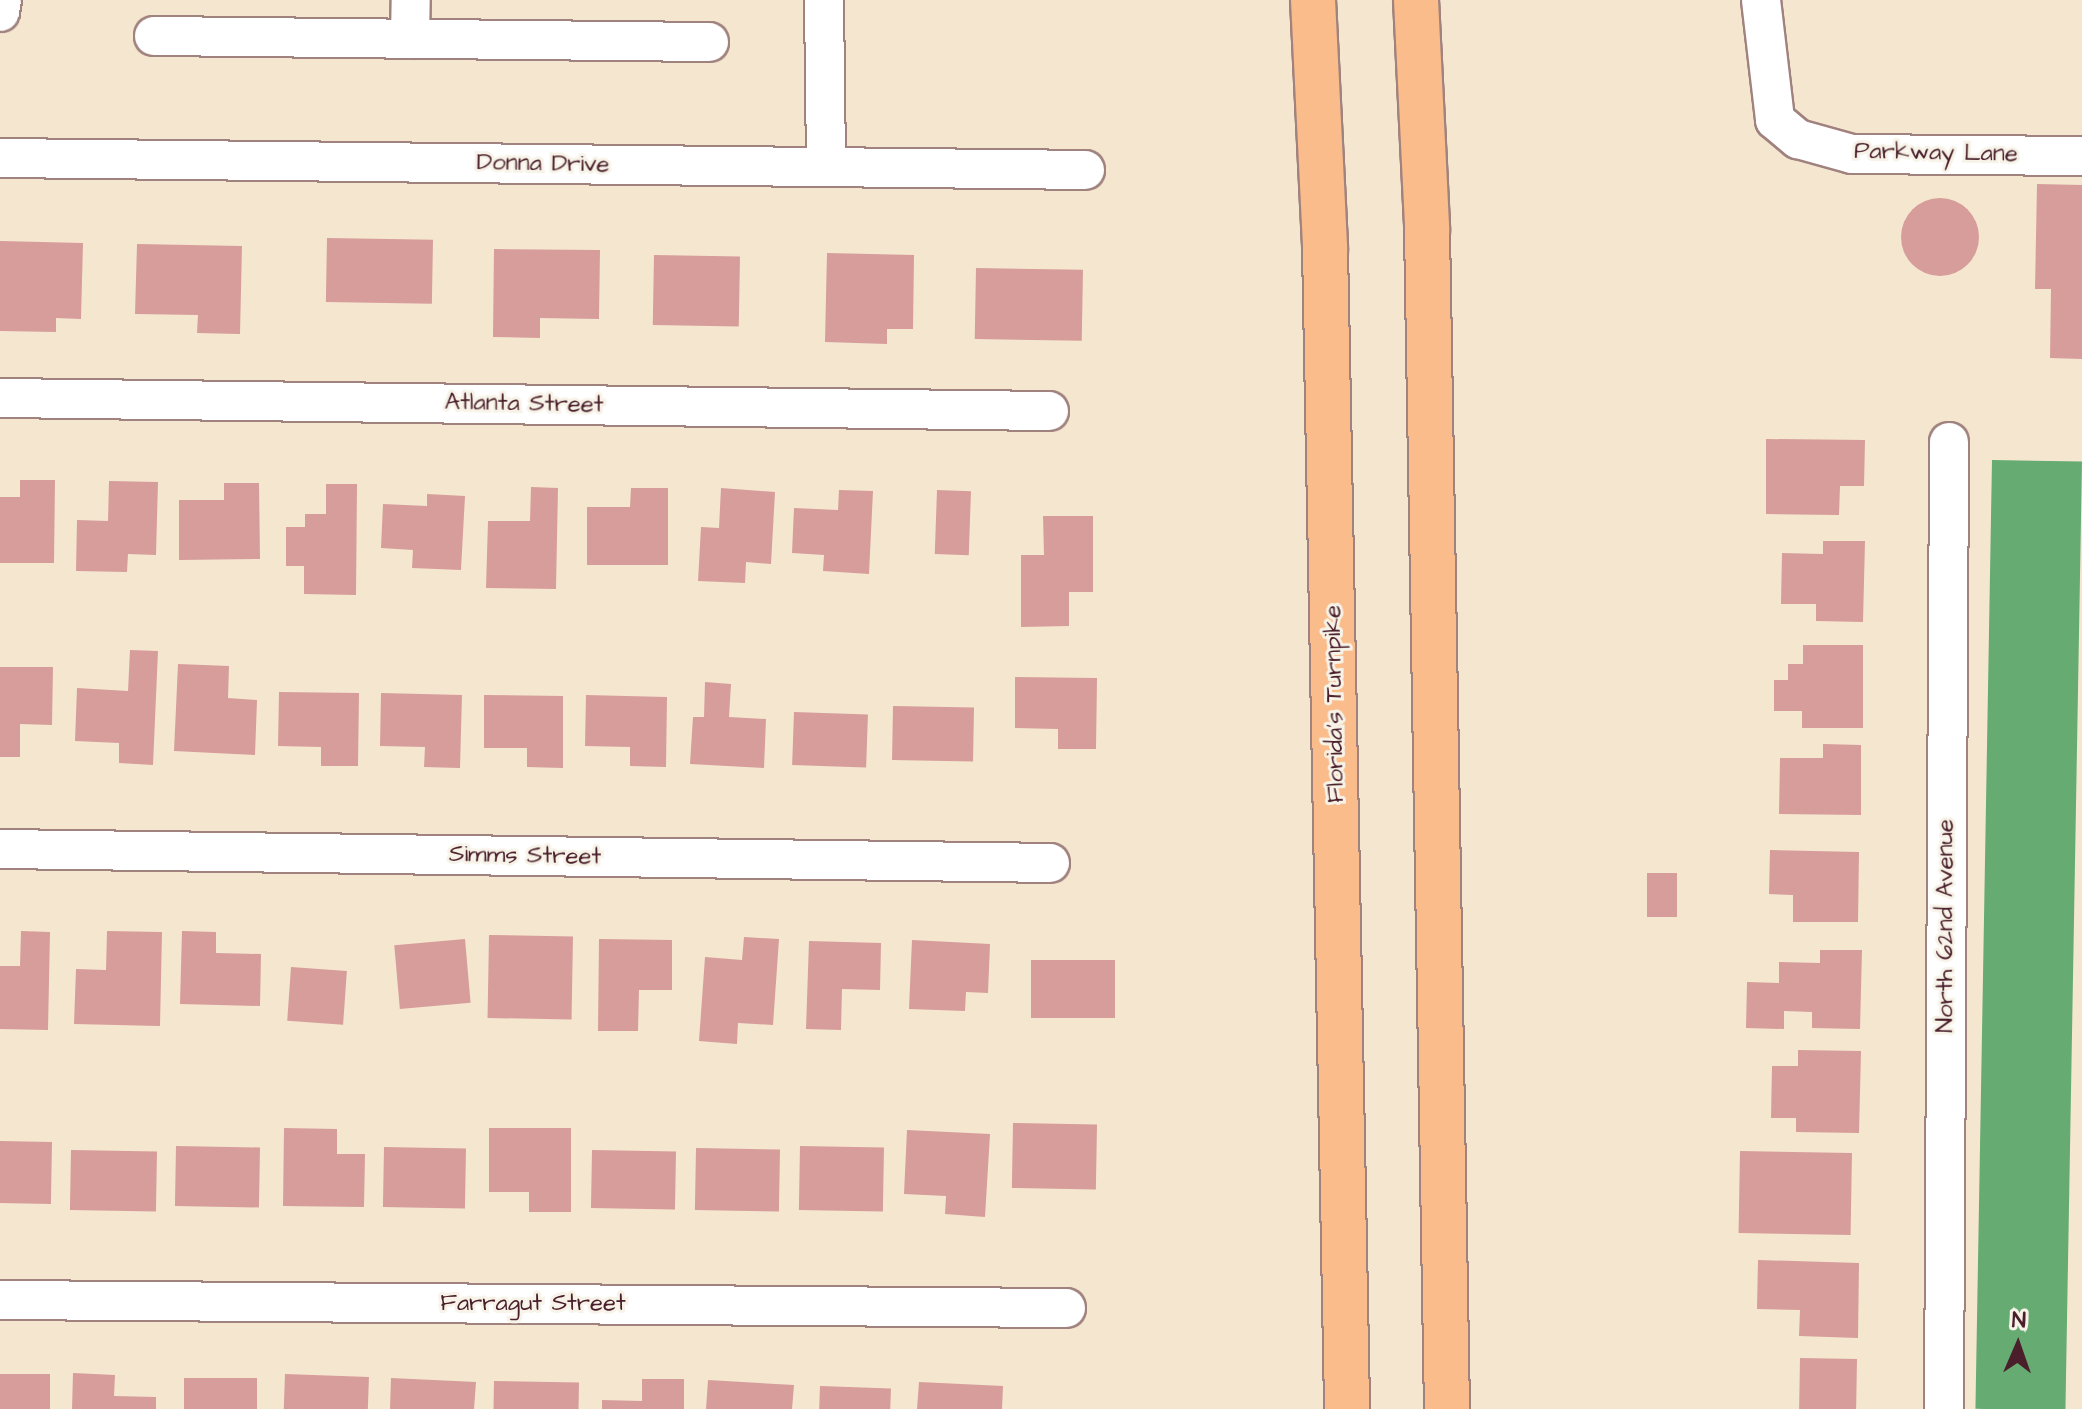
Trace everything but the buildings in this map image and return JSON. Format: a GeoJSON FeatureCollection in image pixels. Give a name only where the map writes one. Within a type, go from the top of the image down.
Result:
{"type":"FeatureCollection","features":[{"type":"Feature","properties":{"kind":"highway","name":"Florida's Turnpike"},"geometry":{"type":"LineString","coordinates":[[1313,0],[1325,248],[1347,1409]]}},
{"type":"Feature","properties":{"kind":"highway"},"geometry":{"type":"LineString","coordinates":[[1416,0],[1427,229],[1447,1409]]}},
{"type":"Feature","properties":{"kind":"street"},"geometry":{"type":"LineString","coordinates":[[0,12],[2,0]]}},
{"type":"Feature","properties":{"kind":"street"},"geometry":{"type":"LineString","coordinates":[[410,39],[411,0]]}},
{"type":"Feature","properties":{"kind":"street"},"geometry":{"type":"LineString","coordinates":[[824,0],[826,167]]}},
{"type":"Feature","properties":{"kind":"street","name":"Parkway Lane"},"geometry":{"type":"LineString","coordinates":[[1761,0],[1775,120],[1798,139],[1852,154],[2082,156]]}},
{"type":"Feature","properties":{"kind":"street"},"geometry":{"type":"LineString","coordinates":[[154,36],[709,42]]}},
{"type":"Feature","properties":{"kind":"street","name":"Donna Drive"},"geometry":{"type":"LineString","coordinates":[[0,158],[1085,170]]}},
{"type":"Feature","properties":{"kind":"street","name":"Atlanta Street"},"geometry":{"type":"LineString","coordinates":[[0,398],[1049,411]]}},
{"type":"Feature","properties":{"kind":"street","name":"North 62nd Avenue"},"geometry":{"type":"LineString","coordinates":[[1944,1409],[1949,442]]}},
{"type":"Feature","properties":{"kind":"street","name":"Simms Street"},"geometry":{"type":"LineString","coordinates":[[0,849],[1050,863]]}},
{"type":"Feature","properties":{"kind":"street","name":"Farragut Street"},"geometry":{"type":"LineString","coordinates":[[0,1300],[1066,1308]]}},
{"type":"Feature","properties":{"kind":"green space"},"geometry":{"type":"Polygon","coordinates":[[[1992,460],[2082,462],[2065,1409],[1975,1409],[1992,460]]]}}]}
